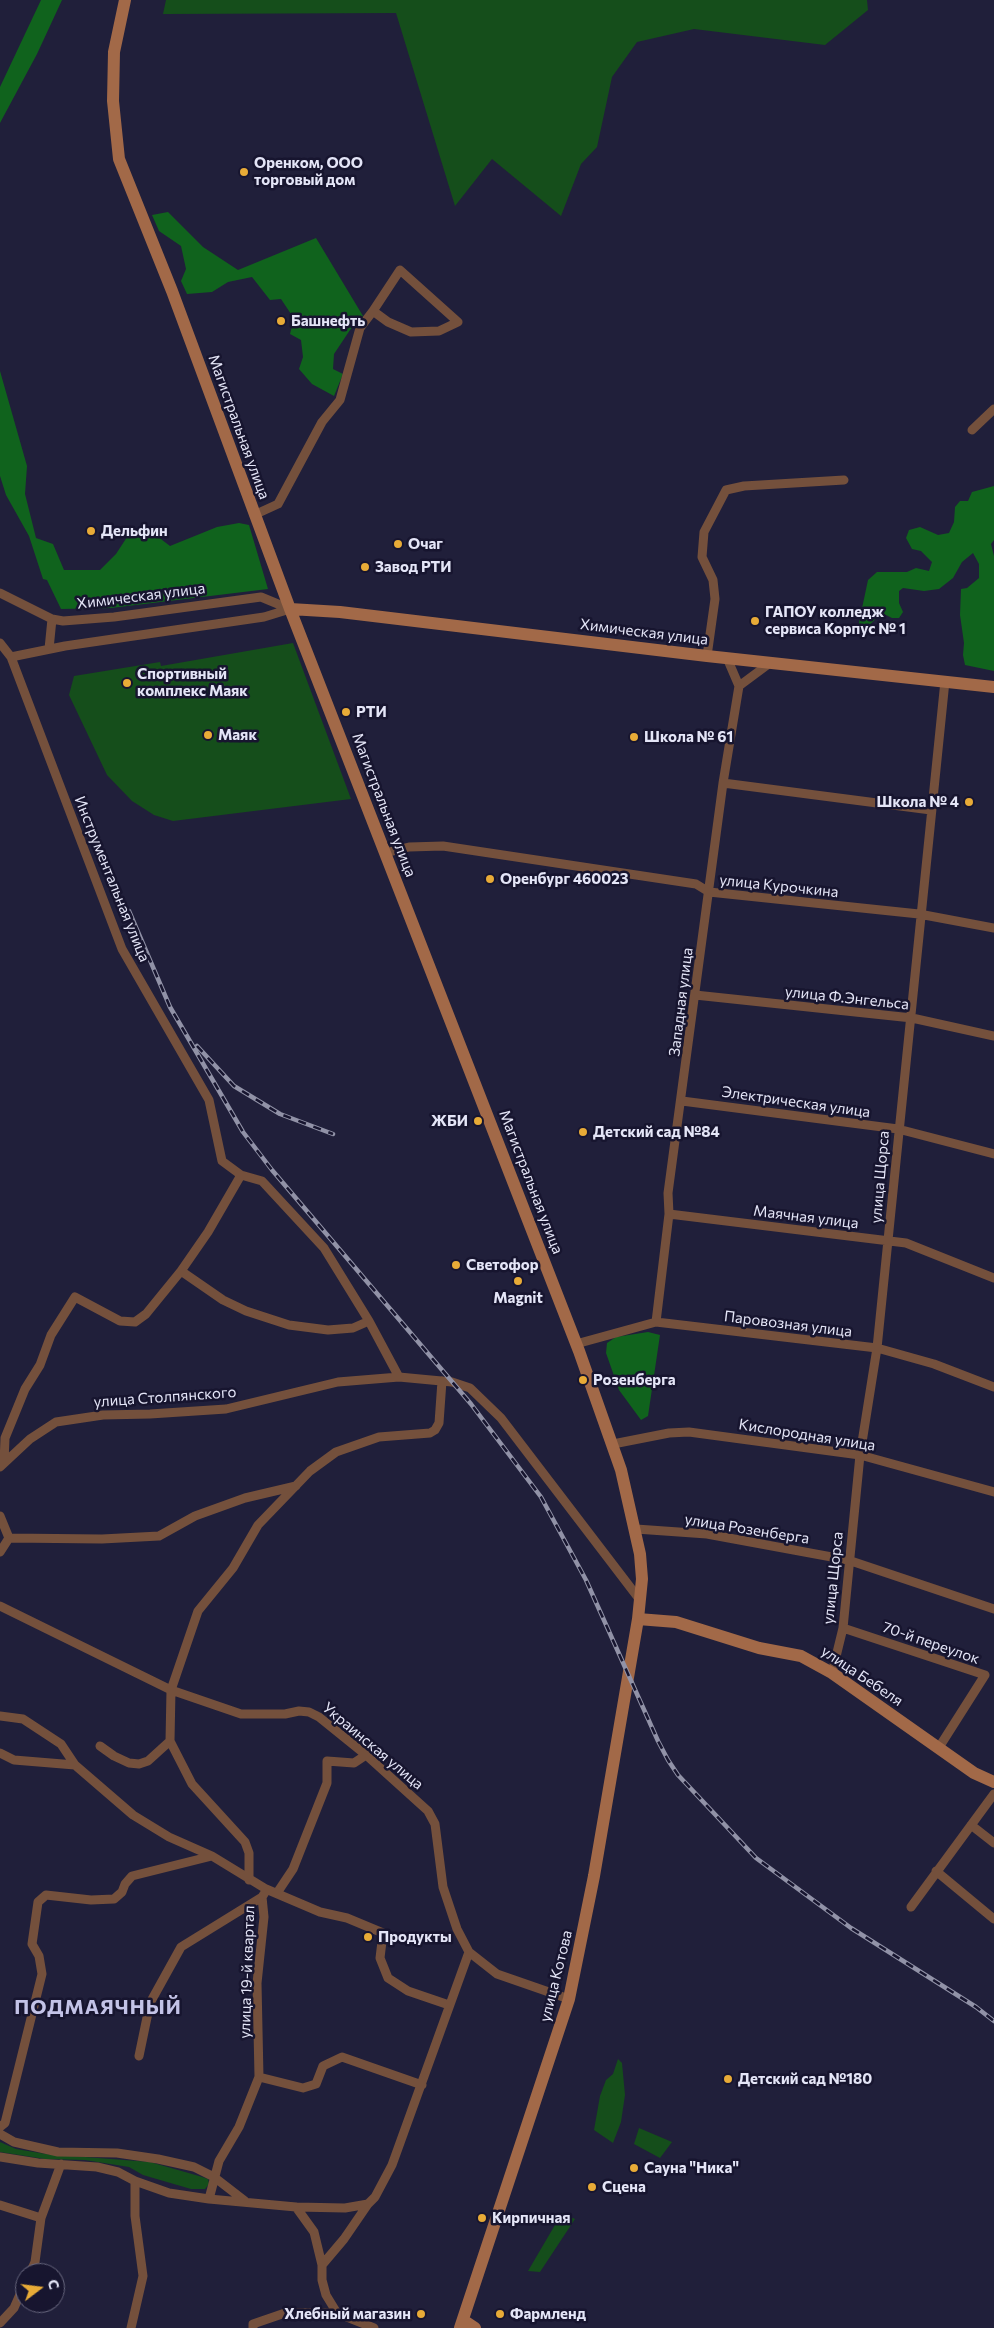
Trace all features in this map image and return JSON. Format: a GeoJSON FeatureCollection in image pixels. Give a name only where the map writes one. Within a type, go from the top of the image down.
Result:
{"type":"FeatureCollection","features":[{"type":"Feature","properties":{"kind":"street","name":"Магистральная улица"},"geometry":{"type":"LineString","coordinates":[[125,0],[114,52],[113,101],[119,159],[172,291],[254,515],[576,1344],[613,1444],[622,1470],[640,1554],[638,1619]]}},
{"type":"Feature","properties":{"kind":"street"},"geometry":{"type":"LineString","coordinates":[[254,515],[278,504],[322,422],[340,400],[360,328],[400,270],[458,322],[439,330],[411,332],[388,322],[373,311]]}},
{"type":"Feature","properties":{"kind":"street"},"geometry":{"type":"LineString","coordinates":[[972,430],[994,409]]}},
{"type":"Feature","properties":{"kind":"street"},"geometry":{"type":"LineString","coordinates":[[707,656],[715,599],[713,580],[702,557],[704,532],[726,490],[744,486],[844,480]]}},
{"type":"Feature","properties":{"kind":"street","name":"Химическая улица"},"geometry":{"type":"LineString","coordinates":[[0,593],[52,619],[63,621],[114,617],[261,597],[290,609],[340,612],[707,656],[994,687]]}},
{"type":"Feature","properties":{"kind":"street","name":"Химическая улица"},"geometry":{"type":"LineString","coordinates":[[11,657],[49,649],[264,617],[290,609]]}},
{"type":"Feature","properties":{"kind":"street"},"geometry":{"type":"LineString","coordinates":[[49,649],[52,619]]}},
{"type":"Feature","properties":{"kind":"street","name":"Инструментальная улица"},"geometry":{"type":"LineString","coordinates":[[0,643],[11,657],[122,949],[209,1100],[222,1160],[241,1175],[262,1181],[324,1248],[369,1321],[399,1377]]}},
{"type":"Feature","properties":{"kind":"street"},"geometry":{"type":"LineString","coordinates":[[727,658],[738,686],[770,663]]}},
{"type":"Feature","properties":{"kind":"street","name":"улица Щорса"},"geometry":{"type":"LineString","coordinates":[[832,1673],[843,1628],[848,1560],[860,1455],[877,1348],[889,1242],[898,1129],[912,1018],[919,914],[945,681]]}},
{"type":"Feature","properties":{"kind":"street","name":"Западная улица"},"geometry":{"type":"LineString","coordinates":[[656,1322],[669,1214],[668,1193],[682,1101],[723,783],[738,686]]}},
{"type":"Feature","properties":{"kind":"street"},"geometry":{"type":"LineString","coordinates":[[723,783],[931,810]]}},
{"type":"Feature","properties":{"kind":"street","name":"улица Курочкина"},"geometry":{"type":"LineString","coordinates":[[385,853],[409,847],[443,846],[696,884],[709,892],[919,914],[994,928]]}},
{"type":"Feature","properties":{"kind":"street","name":"улица Ф.Энгельса"},"geometry":{"type":"LineString","coordinates":[[695,995],[912,1018],[994,1036]]}},
{"type":"Feature","properties":{"kind":"street","name":"Электрическая улица"},"geometry":{"type":"LineString","coordinates":[[682,1101],[898,1129],[994,1154]]}},
{"type":"Feature","properties":{"kind":"street","name":"улица Столпянского"},"geometry":{"type":"LineString","coordinates":[[2,1465],[5,1438],[25,1389],[40,1365],[51,1335],[75,1297],[120,1321],[135,1322],[146,1314],[181,1271],[208,1232],[241,1175]]}},
{"type":"Feature","properties":{"kind":"street","name":"Маячная улица"},"geometry":{"type":"LineString","coordinates":[[669,1214],[906,1243],[994,1278]]}},
{"type":"Feature","properties":{"kind":"street"},"geometry":{"type":"LineString","coordinates":[[181,1271],[223,1300],[246,1312],[289,1325],[328,1330],[353,1328],[369,1321]]}},
{"type":"Feature","properties":{"kind":"street","name":"Паровозная улица"},"geometry":{"type":"LineString","coordinates":[[576,1344],[656,1322],[877,1348],[934,1364],[994,1387]]}},
{"type":"Feature","properties":{"kind":"street","name":"улица Столпянского"},"geometry":{"type":"LineString","coordinates":[[2,1465],[30,1439],[56,1422],[103,1414],[150,1414],[226,1409],[338,1382],[399,1377],[442,1381],[470,1388],[501,1418],[640,1600]]}},
{"type":"Feature","properties":{"kind":"street"},"geometry":{"type":"LineString","coordinates":[[249,1880],[249,1853],[245,1842],[192,1784],[170,1741],[171,1690],[198,1611],[233,1568],[258,1526],[298,1486],[310,1471],[336,1452],[379,1437],[430,1433],[435,1430],[439,1423],[442,1381]]}},
{"type":"Feature","properties":{"kind":"street","name":"Кислородная улица"},"geometry":{"type":"LineString","coordinates":[[613,1444],[669,1433],[689,1432],[860,1455],[994,1492]]}},
{"type":"Feature","properties":{"kind":"street"},"geometry":{"type":"LineString","coordinates":[[9,1538],[102,1539],[159,1536],[204,1513],[245,1498],[298,1486]]}},
{"type":"Feature","properties":{"kind":"street"},"geometry":{"type":"LineString","coordinates":[[0,1516],[9,1538]]}},
{"type":"Feature","properties":{"kind":"street","name":"улица Розенберга"},"geometry":{"type":"LineString","coordinates":[[636,1529],[707,1534],[848,1560],[993,1607]]}},
{"type":"Feature","properties":{"kind":"street"},"geometry":{"type":"LineString","coordinates":[[0,1552],[9,1538]]}},
{"type":"Feature","properties":{"kind":"street","name":"Украинская улица"},"geometry":{"type":"LineString","coordinates":[[0,1606],[171,1690],[241,1714],[309,1712],[366,1755],[428,1810],[434,1824],[442,1887],[457,1929],[469,1952],[497,1974],[570,1999]]}},
{"type":"Feature","properties":{"kind":"street","name":"улица Бебеля"},"geometry":{"type":"LineString","coordinates":[[638,1619],[676,1622],[759,1648],[801,1656],[832,1673],[974,1773],[994,1782]]}},
{"type":"Feature","properties":{"kind":"street","name":"улица Котова"},"geometry":{"type":"LineString","coordinates":[[461,2324],[570,1999],[592,1890],[638,1619]]}},
{"type":"Feature","properties":{"kind":"street","name":"70-й переулок"},"geometry":{"type":"LineString","coordinates":[[843,1628],[985,1675],[938,1749]]}},
{"type":"Feature","properties":{"kind":"street","name":"улица 19-й квартал"},"geometry":{"type":"LineString","coordinates":[[0,1716],[22,1719],[61,1744],[75,1765],[134,1815],[169,1837],[212,1856],[249,1880],[264,1893],[264,1918],[257,1984],[259,2077],[240,2127],[219,2161],[209,2199]]}},
{"type":"Feature","properties":{"kind":"street"},"geometry":{"type":"LineString","coordinates":[[100,1746],[114,1756],[129,1763],[139,1764],[148,1761],[170,1741]]}},
{"type":"Feature","properties":{"kind":"street"},"geometry":{"type":"LineString","coordinates":[[0,1753],[14,1760],[75,1765]]}},
{"type":"Feature","properties":{"kind":"street"},"geometry":{"type":"LineString","coordinates":[[277,1894],[293,1869],[326,1783],[328,1761],[354,1762],[366,1755]]}},
{"type":"Feature","properties":{"kind":"street"},"geometry":{"type":"LineString","coordinates":[[911,1907],[994,1794]]}},
{"type":"Feature","properties":{"kind":"street"},"geometry":{"type":"LineString","coordinates":[[972,1825],[994,1843]]}},
{"type":"Feature","properties":{"kind":"street"},"geometry":{"type":"LineString","coordinates":[[0,2127],[5,2123],[42,1974],[39,1956],[32,1944],[38,1902],[46,1895],[91,1900],[114,1899],[122,1892],[125,1884],[132,1876],[212,1856]]}},
{"type":"Feature","properties":{"kind":"street"},"geometry":{"type":"LineString","coordinates":[[936,1872],[994,1919]]}},
{"type":"Feature","properties":{"kind":"street"},"geometry":{"type":"LineString","coordinates":[[264,1893],[277,1894],[320,1912],[347,1918],[383,1933],[380,1958],[388,1978],[408,1991],[449,2005]]}},
{"type":"Feature","properties":{"kind":"street","name":"улица 19-й квартал"},"geometry":{"type":"LineString","coordinates":[[139,2056],[150,2003],[181,1947],[264,1893]]}},
{"type":"Feature","properties":{"kind":"street"},"geometry":{"type":"LineString","coordinates":[[322,2265],[375,2197],[392,2165],[469,1952]]}},
{"type":"Feature","properties":{"kind":"street"},"geometry":{"type":"LineString","coordinates":[[259,2077],[303,2088],[316,2084],[323,2066],[342,2057],[422,2084]]}},
{"type":"Feature","properties":{"kind":"street"},"geometry":{"type":"LineString","coordinates":[[0,2134],[14,2142],[58,2152],[107,2152],[158,2159],[194,2168],[214,2177],[245,2201]]}},
{"type":"Feature","properties":{"kind":"street"},"geometry":{"type":"LineString","coordinates":[[0,2157],[97,2167],[118,2172],[135,2181],[169,2193],[209,2199],[296,2207],[345,2208],[368,2204]]}},
{"type":"Feature","properties":{"kind":"street"},"geometry":{"type":"LineString","coordinates":[[35,2263],[41,2218],[61,2164]]}},
{"type":"Feature","properties":{"kind":"street"},"geometry":{"type":"LineString","coordinates":[[131,2328],[144,2276],[134,2216],[135,2181]]}},
{"type":"Feature","properties":{"kind":"street"},"geometry":{"type":"LineString","coordinates":[[0,2205],[41,2218]]}},
{"type":"Feature","properties":{"kind":"street"},"geometry":{"type":"LineString","coordinates":[[296,2207],[314,2232],[322,2265],[322,2280],[326,2295],[337,2313]]}},
{"type":"Feature","properties":{"kind":"street"},"geometry":{"type":"LineString","coordinates":[[345,2208],[355,2222]]}},
{"type":"Feature","properties":{"kind":"street"},"geometry":{"type":"LineString","coordinates":[[0,2323],[15,2306]]}},
{"type":"Feature","properties":{"kind":"street"},"geometry":{"type":"LineString","coordinates":[[253,2328],[253,2324],[285,2313],[337,2313],[374,2328]]}},
{"type":"Feature","properties":{"kind":"street"},"geometry":{"type":"LineString","coordinates":[[461,2324],[475,2328]]}},
{"type":"Feature","properties":{"kind":"green space"},"geometry":{"type":"Polygon","coordinates":[[[41,0],[62,0],[37,54],[0,123],[0,87],[41,0]]]}},
{"type":"Feature","properties":{"kind":"green space"},"geometry":{"type":"Polygon","coordinates":[[[166,0],[867,0],[868,10],[825,45],[694,29],[637,42],[612,77],[597,147],[581,164],[561,216],[492,159],[455,206],[396,13],[163,14],[166,0]]]}},
{"type":"Feature","properties":{"kind":"green space"},"geometry":{"type":"Polygon","coordinates":[[[168,212],[203,247],[238,270],[316,238],[363,316],[350,330],[334,354],[333,369],[343,374],[334,396],[312,384],[299,369],[303,357],[301,340],[290,334],[293,322],[291,314],[281,299],[270,300],[252,277],[228,282],[212,292],[187,294],[181,281],[186,269],[181,246],[159,231],[152,215],[168,212]]]}},
{"type":"Feature","properties":{"kind":"green space"},"geometry":{"type":"Polygon","coordinates":[[[0,371],[27,466],[25,494],[36,538],[53,544],[64,570],[100,570],[116,554],[129,534],[153,533],[170,546],[217,527],[239,523],[249,525],[268,589],[111,608],[61,609],[47,580],[43,579],[29,536],[6,495],[0,476],[0,371]]]}},
{"type":"Feature","properties":{"kind":"green space"},"geometry":{"type":"Polygon","coordinates":[[[994,486],[994,540],[991,544],[994,556],[994,671],[965,665],[963,655],[964,643],[960,615],[961,589],[967,588],[979,578],[979,564],[973,553],[962,562],[953,578],[939,589],[924,591],[903,588],[899,591],[899,603],[903,612],[899,618],[892,618],[882,613],[861,633],[857,632],[868,580],[877,572],[907,572],[916,568],[929,571],[932,562],[921,551],[912,549],[906,538],[909,530],[920,527],[938,535],[949,533],[954,522],[955,507],[960,501],[968,501],[972,492],[994,486]]]}},
{"type":"Feature","properties":{"kind":"green space","name":"Маяк"},"geometry":{"type":"Polygon","coordinates":[[[293,643],[351,799],[173,821],[154,815],[132,801],[107,775],[69,695],[74,676],[160,662],[161,666],[293,643]]]}},
{"type":"Feature","properties":{"kind":"green space"},"geometry":{"type":"Polygon","coordinates":[[[648,1332],[660,1335],[648,1416],[641,1420],[619,1390],[606,1353],[607,1343],[616,1337],[648,1332]]]}},
{"type":"Feature","properties":{"kind":"green space"},"geometry":{"type":"Polygon","coordinates":[[[618,2059],[622,2063],[625,2095],[621,2122],[613,2143],[594,2130],[600,2096],[606,2080],[613,2074],[618,2059]]]}},
{"type":"Feature","properties":{"kind":"green space"},"geometry":{"type":"Polygon","coordinates":[[[639,2128],[672,2142],[660,2158],[634,2144],[639,2128]]]}},
{"type":"Feature","properties":{"kind":"green space"},"geometry":{"type":"Polygon","coordinates":[[[0,2142],[16,2149],[46,2154],[150,2162],[208,2179],[209,2184],[205,2189],[191,2189],[143,2175],[129,2167],[85,2160],[45,2159],[0,2152],[0,2142]]]}},
{"type":"Feature","properties":{"kind":"green space"},"geometry":{"type":"Polygon","coordinates":[[[562,2213],[575,2219],[540,2272],[528,2271],[562,2213]]]}},
{"type":"Feature","properties":{"kind":"railway"},"geometry":{"type":"LineString","coordinates":[[129,911],[170,1007],[243,1132],[272,1170],[471,1404],[541,1497],[586,1580],[658,1741],[678,1775],[756,1858],[851,1928],[976,2007],[994,2021]]}},
{"type":"Feature","properties":{"kind":"railway"},"geometry":{"type":"LineString","coordinates":[[197,1046],[234,1086],[280,1114],[333,1134]]}},
{"type":"Feature","properties":{"kind":"place","name":"Оренком, ООО торговый дом"},"geometry":{"type":"Point","coordinates":[244,172]}},
{"type":"Feature","properties":{"kind":"place","name":"Башнефть"},"geometry":{"type":"Point","coordinates":[281,321]}},
{"type":"Feature","properties":{"kind":"place","name":"Дельфин"},"geometry":{"type":"Point","coordinates":[91,531]}},
{"type":"Feature","properties":{"kind":"place","name":"Очаг"},"geometry":{"type":"Point","coordinates":[398,544]}},
{"type":"Feature","properties":{"kind":"place","name":"Завод РТИ"},"geometry":{"type":"Point","coordinates":[365,567]}},
{"type":"Feature","properties":{"kind":"place","name":"ГАПОУ колледж сервиса Корпус № 1"},"geometry":{"type":"Point","coordinates":[755,621]}},
{"type":"Feature","properties":{"kind":"place","name":"Спортивный комплекс Маяк"},"geometry":{"type":"Point","coordinates":[127,683]}},
{"type":"Feature","properties":{"kind":"place","name":"РТИ"},"geometry":{"type":"Point","coordinates":[346,712]}},
{"type":"Feature","properties":{"kind":"place","name":"Маяк"},"geometry":{"type":"Point","coordinates":[208,735]}},
{"type":"Feature","properties":{"kind":"place","name":"Школа № 61"},"geometry":{"type":"Point","coordinates":[634,737]}},
{"type":"Feature","properties":{"kind":"place","name":"Школа № 4"},"geometry":{"type":"Point","coordinates":[969,802]}},
{"type":"Feature","properties":{"kind":"place","name":"Оренбург 460023"},"geometry":{"type":"Point","coordinates":[490,879]}},
{"type":"Feature","properties":{"kind":"place","name":"ЖБИ"},"geometry":{"type":"Point","coordinates":[478,1121]}},
{"type":"Feature","properties":{"kind":"place","name":"Детский сад №84"},"geometry":{"type":"Point","coordinates":[583,1132]}},
{"type":"Feature","properties":{"kind":"place","name":"Светофор"},"geometry":{"type":"Point","coordinates":[456,1265]}},
{"type":"Feature","properties":{"kind":"place","name":"Magnit"},"geometry":{"type":"Point","coordinates":[518,1281]}},
{"type":"Feature","properties":{"kind":"place","name":"Розенберга"},"geometry":{"type":"Point","coordinates":[583,1380]}},
{"type":"Feature","properties":{"kind":"place","name":"Продукты"},"geometry":{"type":"Point","coordinates":[368,1937]}},
{"type":"Feature","properties":{"kind":"place","name":"Детский сад №180"},"geometry":{"type":"Point","coordinates":[728,2079]}},
{"type":"Feature","properties":{"kind":"place","name":"Сауна \"Ника\""},"geometry":{"type":"Point","coordinates":[634,2168]}},
{"type":"Feature","properties":{"kind":"place","name":"Сцена"},"geometry":{"type":"Point","coordinates":[592,2187]}},
{"type":"Feature","properties":{"kind":"place","name":"Кирпичная"},"geometry":{"type":"Point","coordinates":[482,2218]}},
{"type":"Feature","properties":{"kind":"place","name":"Хлебный магазин"},"geometry":{"type":"Point","coordinates":[421,2314]}},
{"type":"Feature","properties":{"kind":"place","name":"Фармленд"},"geometry":{"type":"Point","coordinates":[500,2314]}},
{"type":"Feature","properties":{"kind":"district","name":"ПОДМАЯЧНЫЙ"},"geometry":{"type":"Point","coordinates":[98,2007]}}]}
